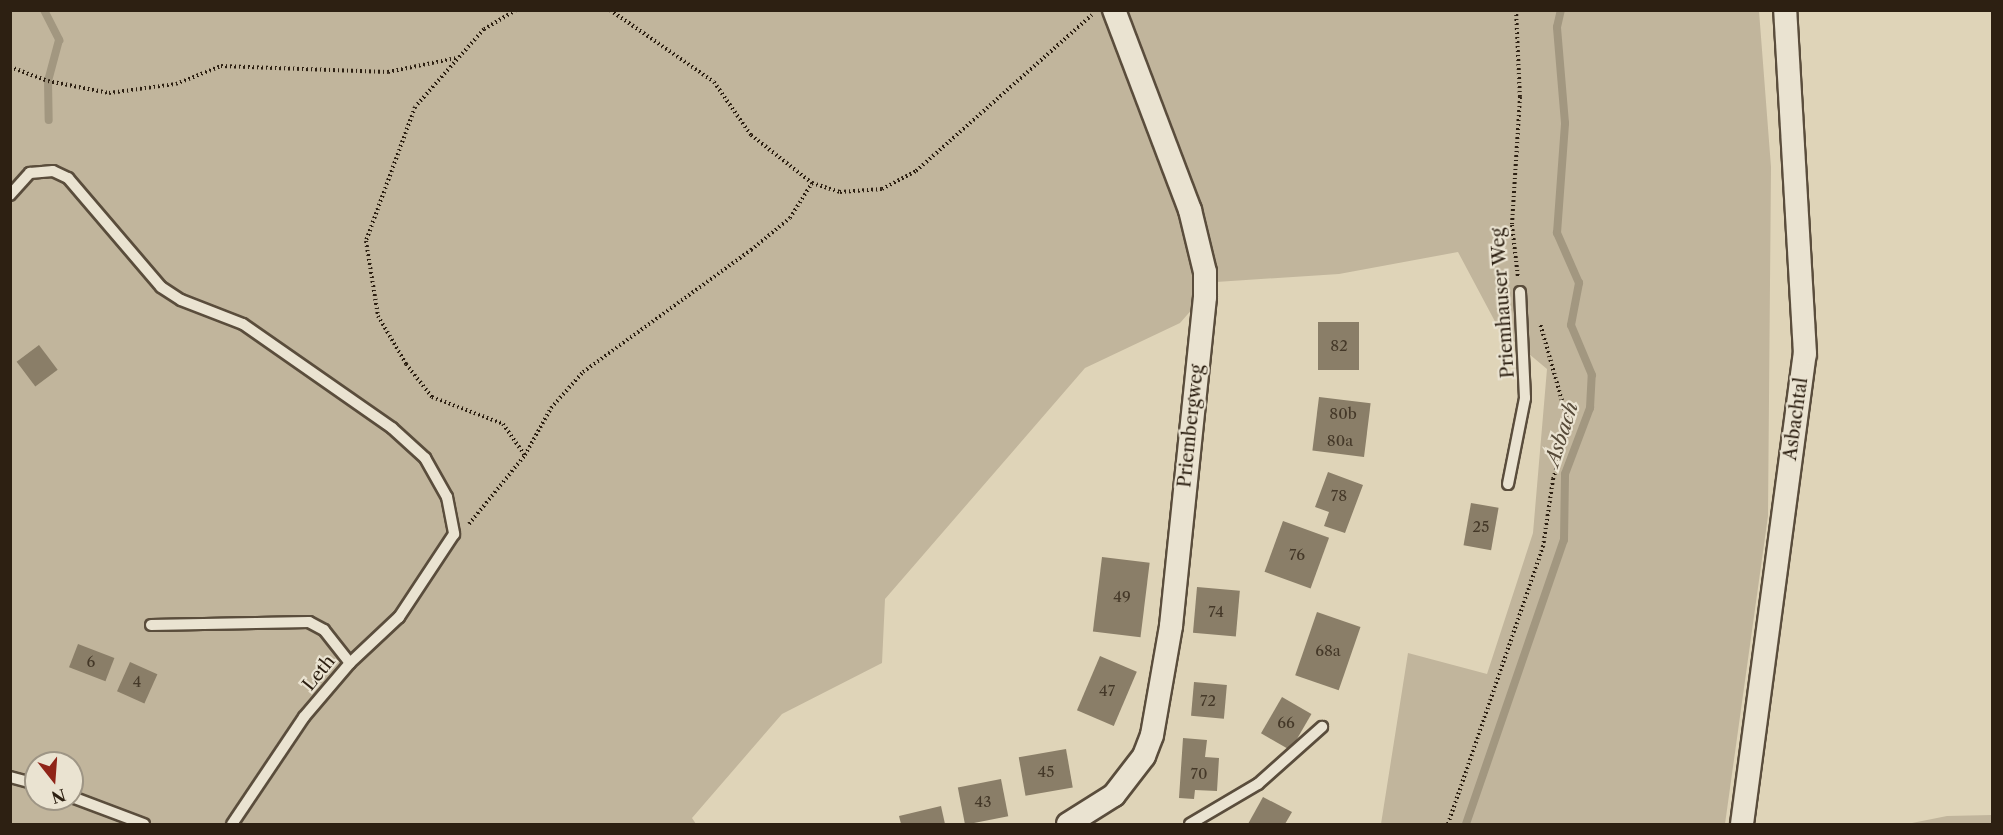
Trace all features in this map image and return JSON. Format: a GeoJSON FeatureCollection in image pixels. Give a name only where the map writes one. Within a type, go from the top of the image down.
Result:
{"type":"FeatureCollection","features":[{"type":"Feature","properties":{"kind":"street","name":"Priembergweg"},"geometry":{"type":"LineString","coordinates":[[1073,824],[1114,795],[1144,756],[1152,735],[1171,626],[1205,297],[1201,248],[1190,210],[1114,10]]}},
{"type":"Feature","properties":{"kind":"street","name":"Asbachtal"},"geometry":{"type":"LineString","coordinates":[[1742,825],[1805,354],[1785,10]]}},
{"type":"Feature","properties":{"kind":"lane"},"geometry":{"type":"LineString","coordinates":[[10,195],[30,174],[53,171],[68,178],[161,287],[181,300],[243,324],[375,415],[417,450],[441,483],[454,534],[399,617],[350,663]]}},
{"type":"Feature","properties":{"kind":"lane","name":"Priemhauser Weg"},"geometry":{"type":"LineString","coordinates":[[1508,484],[1525,398],[1520,292]]}},
{"type":"Feature","properties":{"kind":"lane","name":"Leth"},"geometry":{"type":"LineString","coordinates":[[151,625],[309,622],[324,630],[350,663],[304,717],[232,825]]}},
{"type":"Feature","properties":{"kind":"lane"},"geometry":{"type":"LineString","coordinates":[[1190,825],[1258,784],[1322,727]]}},
{"type":"Feature","properties":{"kind":"lane"},"geometry":{"type":"LineString","coordinates":[[84,802],[144,825]]}},
{"type":"Feature","properties":{"kind":"path"},"geometry":{"type":"LineString","coordinates":[[516,10],[484,29],[415,107],[366,241],[368,274],[378,315],[432,397],[503,424],[525,455]]}},
{"type":"Feature","properties":{"kind":"path"},"geometry":{"type":"LineString","coordinates":[[610,10],[714,82],[751,135],[812,183],[840,192],[882,189],[915,171],[1098,10]]}},
{"type":"Feature","properties":{"kind":"path","name":"Priemhauser Weg"},"geometry":{"type":"LineString","coordinates":[[1516,10],[1520,97],[1512,243],[1520,292]]}},
{"type":"Feature","properties":{"kind":"path"},"geometry":{"type":"LineString","coordinates":[[10,68],[48,81],[109,93],[176,84],[221,66],[388,72],[457,58]]}},
{"type":"Feature","properties":{"kind":"path"},"geometry":{"type":"LineString","coordinates":[[454,534],[468,524],[525,455],[551,408],[583,372],[752,250],[790,218],[812,183]]}},
{"type":"Feature","properties":{"kind":"path"},"geometry":{"type":"LineString","coordinates":[[1448,825],[1543,547],[1553,479],[1565,442],[1568,422],[1534,306],[1520,292]]}},
{"type":"Feature","properties":{"kind":"shaded area"},"geometry":{"type":"Polygon","coordinates":[[[10,11],[1759,11],[1771,167],[1768,516],[1725,824],[1381,824],[1408,653],[1487,674],[1533,533],[1547,369],[1499,329],[1458,252],[1339,274],[1216,282],[1180,323],[1085,368],[885,599],[882,663],[782,714],[692,818],[696,824],[11,824],[10,11]]]}},
{"type":"Feature","properties":{"kind":"shaded area"},"geometry":{"type":"Polygon","coordinates":[[[1992,815],[1992,824],[1907,824],[1947,816],[1992,815]]]}},
{"type":"Feature","properties":{"kind":"building"},"geometry":{"type":"Polygon","coordinates":[[[1318,322],[1359,322],[1359,370],[1318,370],[1318,322]]]}},
{"type":"Feature","properties":{"kind":"building"},"geometry":{"type":"Polygon","coordinates":[[[39,345],[58,370],[35,387],[17,362],[39,345]]]}},
{"type":"Feature","properties":{"kind":"building"},"geometry":{"type":"Polygon","coordinates":[[[1319,397],[1371,403],[1364,457],[1312,451],[1319,397]]]}},
{"type":"Feature","properties":{"kind":"building"},"geometry":{"type":"Polygon","coordinates":[[[1328,472],[1363,485],[1345,533],[1324,526],[1329,512],[1315,507],[1328,472]]]}},
{"type":"Feature","properties":{"kind":"building"},"geometry":{"type":"Polygon","coordinates":[[[1471,503],[1499,508],[1491,550],[1464,545],[1471,503]]]}},
{"type":"Feature","properties":{"kind":"building"},"geometry":{"type":"Polygon","coordinates":[[[1283,521],[1329,538],[1311,589],[1265,572],[1283,521]]]}},
{"type":"Feature","properties":{"kind":"building"},"geometry":{"type":"Polygon","coordinates":[[[1102,557],[1150,563],[1141,637],[1093,631],[1102,557]]]}},
{"type":"Feature","properties":{"kind":"building"},"geometry":{"type":"Polygon","coordinates":[[[1197,587],[1240,591],[1236,637],[1193,633],[1197,587]]]}},
{"type":"Feature","properties":{"kind":"building"},"geometry":{"type":"Polygon","coordinates":[[[1317,612],[1360,627],[1339,690],[1295,675],[1317,612]]]}},
{"type":"Feature","properties":{"kind":"building"},"geometry":{"type":"Polygon","coordinates":[[[78,644],[114,658],[105,681],[69,667],[78,644]]]}},
{"type":"Feature","properties":{"kind":"building"},"geometry":{"type":"Polygon","coordinates":[[[1100,656],[1137,672],[1114,726],[1077,710],[1100,656]]]}},
{"type":"Feature","properties":{"kind":"building"},"geometry":{"type":"Polygon","coordinates":[[[130,662],[157,674],[144,703],[117,691],[130,662]]]}},
{"type":"Feature","properties":{"kind":"building"},"geometry":{"type":"Polygon","coordinates":[[[1194,682],[1227,685],[1224,719],[1191,716],[1194,682]]]}},
{"type":"Feature","properties":{"kind":"building"},"geometry":{"type":"Polygon","coordinates":[[[1282,697],[1311,714],[1290,750],[1261,733],[1282,697]]]}},
{"type":"Feature","properties":{"kind":"building"},"geometry":{"type":"Polygon","coordinates":[[[1183,738],[1207,740],[1205,757],[1219,758],[1217,791],[1195,790],[1194,799],[1179,798],[1183,738]]]}},
{"type":"Feature","properties":{"kind":"building"},"geometry":{"type":"Polygon","coordinates":[[[1066,749],[1073,787],[1026,796],[1019,757],[1066,749]]]}},
{"type":"Feature","properties":{"kind":"building"},"geometry":{"type":"Polygon","coordinates":[[[1001,779],[1008,816],[965,824],[958,787],[1001,779]]]}},
{"type":"Feature","properties":{"kind":"building"},"geometry":{"type":"Polygon","coordinates":[[[1263,797],[1292,812],[1285,824],[1248,824],[1263,797]]]}},
{"type":"Feature","properties":{"kind":"building"},"geometry":{"type":"Polygon","coordinates":[[[941,806],[945,824],[901,824],[899,816],[941,806]]]}},
{"type":"Feature","properties":{"kind":"waterway"},"geometry":{"type":"LineString","coordinates":[[44,10],[59,40],[48,81],[49,120]]}},
{"type":"Feature","properties":{"kind":"waterway","name":"Asbach"},"geometry":{"type":"LineString","coordinates":[[1466,824],[1564,540],[1565,474],[1590,408],[1592,375],[1571,325],[1579,283],[1557,233],[1565,123],[1557,27],[1561,10]]}}]}
